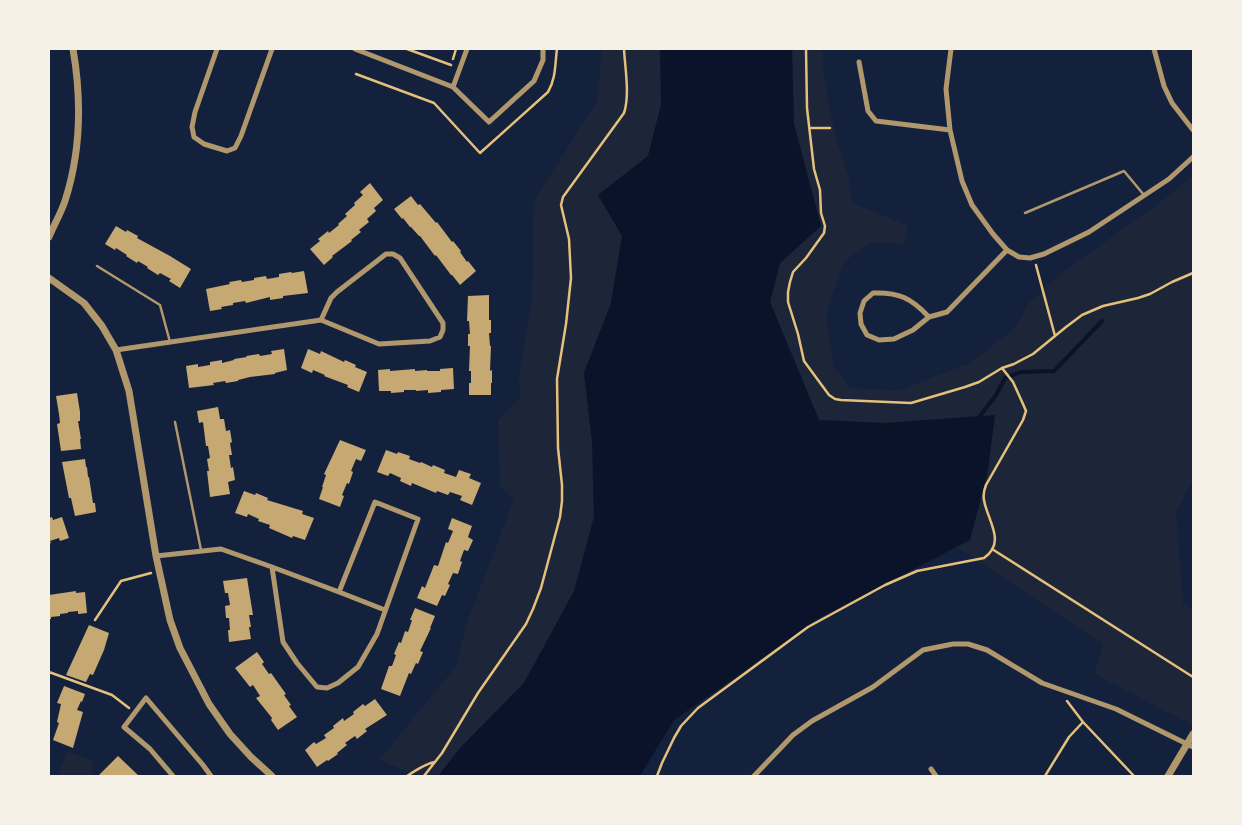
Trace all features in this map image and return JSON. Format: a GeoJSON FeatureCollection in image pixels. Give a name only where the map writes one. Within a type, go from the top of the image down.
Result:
{"type":"FeatureCollection","features":[{"type":"Feature","properties":{"kind":"street"},"geometry":{"type":"LineString","coordinates":[[49,236],[64,203],[75,162],[80,120],[73,49]]}},
{"type":"Feature","properties":{"kind":"street"},"geometry":{"type":"LineString","coordinates":[[217,49],[195,112],[192,127],[194,137],[204,144],[227,150],[235,148],[241,136],[272,49]]}},
{"type":"Feature","properties":{"kind":"street"},"geometry":{"type":"LineString","coordinates":[[355,49],[453,87],[489,122],[534,81],[543,60],[543,49]]}},
{"type":"Feature","properties":{"kind":"street"},"geometry":{"type":"LineString","coordinates":[[453,87],[467,49]]}},
{"type":"Feature","properties":{"kind":"street"},"geometry":{"type":"LineString","coordinates":[[951,49],[946,88],[950,130],[962,181],[972,205],[993,234],[1007,250],[1019,257],[1034,257],[1044,254],[1088,232],[1169,179],[1193,157]]}},
{"type":"Feature","properties":{"kind":"street"},"geometry":{"type":"LineString","coordinates":[[1154,49],[1164,86],[1172,104],[1193,130]]}},
{"type":"Feature","properties":{"kind":"street"},"geometry":{"type":"LineString","coordinates":[[859,62],[868,111],[876,121],[950,130]]}},
{"type":"Feature","properties":{"kind":"street"},"geometry":{"type":"LineString","coordinates":[[929,317],[911,300],[887,292],[873,293],[864,301],[860,313],[861,324],[867,335],[879,340],[894,340],[913,330],[929,317],[947,312],[1007,250]]}},
{"type":"Feature","properties":{"kind":"street"},"geometry":{"type":"LineString","coordinates":[[116,350],[321,320],[379,344],[430,341],[440,337],[443,330],[443,323],[400,258],[393,254],[386,254],[337,292],[321,320]]}},
{"type":"Feature","properties":{"kind":"street"},"geometry":{"type":"LineString","coordinates":[[49,278],[84,303],[102,326],[116,350],[129,391],[156,556],[170,620],[180,648],[209,704],[230,734],[272,776]]}},
{"type":"Feature","properties":{"kind":"street"},"geometry":{"type":"LineString","coordinates":[[272,567],[283,642],[316,687],[327,688],[338,683],[358,667],[377,634],[418,519],[375,502],[338,592]]}},
{"type":"Feature","properties":{"kind":"street"},"geometry":{"type":"LineString","coordinates":[[156,556],[221,549],[385,610]]}},
{"type":"Feature","properties":{"kind":"street"},"geometry":{"type":"LineString","coordinates":[[754,776],[793,735],[812,721],[873,686],[924,650],[953,644],[968,644],[987,650],[1042,683],[1116,709],[1191,746]]}},
{"type":"Feature","properties":{"kind":"street"},"geometry":{"type":"LineString","coordinates":[[173,776],[150,749],[124,727],[146,698],[211,776]]}},
{"type":"Feature","properties":{"kind":"street"},"geometry":{"type":"LineString","coordinates":[[1168,776],[1191,746],[1193,734]]}},
{"type":"Feature","properties":{"kind":"street"},"geometry":{"type":"LineString","coordinates":[[931,769],[936,776]]}},
{"type":"Feature","properties":{"kind":"lane"},"geometry":{"type":"LineString","coordinates":[[1025,213],[1124,171],[1144,195]]}},
{"type":"Feature","properties":{"kind":"lane"},"geometry":{"type":"LineString","coordinates":[[97,266],[160,305],[170,342]]}},
{"type":"Feature","properties":{"kind":"lane"},"geometry":{"type":"LineString","coordinates":[[175,422],[201,551]]}},
{"type":"Feature","properties":{"kind":"path"},"geometry":{"type":"LineString","coordinates":[[407,49],[451,65]]}},
{"type":"Feature","properties":{"kind":"path"},"geometry":{"type":"LineString","coordinates":[[424,776],[436,761],[478,693],[526,624],[541,588],[560,517],[562,493],[558,448],[557,379],[571,278],[569,239],[561,205],[562,197],[624,113],[627,95],[624,49]]}},
{"type":"Feature","properties":{"kind":"path"},"geometry":{"type":"LineString","coordinates":[[806,49],[807,108],[814,169],[820,190],[821,213],[826,226],[824,233],[793,272],[788,292],[788,302],[804,361],[829,395],[835,399],[911,404],[979,382],[1002,368],[1033,354],[1082,315],[1103,306],[1150,294],[1193,273]]}},
{"type":"Feature","properties":{"kind":"path"},"geometry":{"type":"LineString","coordinates":[[810,128],[830,128]]}},
{"type":"Feature","properties":{"kind":"path"},"geometry":{"type":"LineString","coordinates":[[1034,257],[1055,336]]}},
{"type":"Feature","properties":{"kind":"path"},"geometry":{"type":"LineString","coordinates":[[657,776],[681,726],[698,708],[808,627],[917,571],[984,558],[992,549],[995,537],[994,528],[984,502],[983,494],[1026,411],[1013,382],[1002,368]]}},
{"type":"Feature","properties":{"kind":"path"},"geometry":{"type":"LineString","coordinates":[[992,549],[1193,677]]}},
{"type":"Feature","properties":{"kind":"path"},"geometry":{"type":"LineString","coordinates":[[95,620],[120,581],[160,571]]}},
{"type":"Feature","properties":{"kind":"path"},"geometry":{"type":"LineString","coordinates":[[49,672],[112,695],[135,713]]}},
{"type":"Feature","properties":{"kind":"path"},"geometry":{"type":"LineString","coordinates":[[1058,689],[1082,722],[1134,776]]}},
{"type":"Feature","properties":{"kind":"path"},"geometry":{"type":"LineString","coordinates":[[1045,776],[1069,737],[1082,722]]}},
{"type":"Feature","properties":{"kind":"path"},"geometry":{"type":"LineString","coordinates":[[406,776],[436,761]]}},
{"type":"Feature","properties":{"kind":"shaded area"},"geometry":{"type":"Polygon","coordinates":[[[602,49],[662,49],[661,105],[648,156],[598,195],[622,235],[611,303],[584,373],[592,441],[594,517],[574,592],[524,683],[461,747],[438,776],[423,776],[379,760],[457,665],[465,628],[514,499],[500,486],[498,420],[520,398],[519,376],[532,298],[534,200],[597,102],[602,49]]]}},
{"type":"Feature","properties":{"kind":"shaded area"},"geometry":{"type":"Polygon","coordinates":[[[660,49],[792,49],[794,124],[821,226],[780,263],[770,302],[819,420],[884,423],[995,415],[988,471],[970,540],[817,619],[674,720],[640,776],[438,776],[461,747],[524,683],[574,591],[594,517],[592,441],[584,373],[611,303],[622,236],[598,195],[648,156],[661,105],[660,49]]]}},
{"type":"Feature","properties":{"kind":"shaded area"},"geometry":{"type":"Polygon","coordinates":[[[792,49],[821,49],[828,103],[836,138],[848,174],[852,203],[908,226],[904,244],[870,242],[843,263],[826,313],[833,365],[850,388],[897,391],[970,363],[1015,328],[1029,303],[1063,272],[1162,201],[1193,175],[1193,479],[1176,512],[1183,604],[1193,610],[1193,725],[1094,674],[1103,644],[957,547],[971,540],[884,423],[819,420],[770,302],[780,263],[821,226],[794,124],[792,49]]]}},
{"type":"Feature","properties":{"kind":"shaded area"},"geometry":{"type":"Polygon","coordinates":[[[68,751],[93,761],[92,776],[57,776],[68,751]]]}},
{"type":"Feature","properties":{"kind":"building"},"geometry":{"type":"Polygon","coordinates":[[[370,183],[383,200],[374,208],[376,211],[367,219],[369,222],[359,230],[361,232],[324,265],[310,249],[320,241],[318,239],[339,225],[347,216],[345,214],[363,195],[360,192],[370,183]]]}},
{"type":"Feature","properties":{"kind":"building"},"geometry":{"type":"Polygon","coordinates":[[[411,196],[437,222],[476,271],[460,285],[420,236],[394,209],[411,196]]]}},
{"type":"Feature","properties":{"kind":"building"},"geometry":{"type":"Polygon","coordinates":[[[116,226],[138,236],[137,238],[191,269],[180,288],[169,281],[171,279],[160,273],[158,275],[116,248],[115,250],[105,244],[116,226]]]}},
{"type":"Feature","properties":{"kind":"building"},"geometry":{"type":"Polygon","coordinates":[[[304,271],[308,293],[283,296],[283,298],[270,300],[270,297],[246,303],[245,301],[233,303],[233,305],[221,307],[222,309],[210,311],[206,289],[230,284],[229,282],[241,280],[242,282],[266,276],[267,279],[279,277],[279,274],[304,271]]]}},
{"type":"Feature","properties":{"kind":"building"},"geometry":{"type":"Polygon","coordinates":[[[489,295],[491,395],[469,395],[471,371],[469,371],[470,346],[468,346],[468,334],[470,334],[469,321],[467,321],[468,296],[489,295]]]}},
{"type":"Feature","properties":{"kind":"building"},"geometry":{"type":"Polygon","coordinates":[[[284,349],[287,370],[238,381],[226,383],[225,381],[213,383],[214,385],[189,388],[186,366],[210,365],[210,362],[222,360],[222,363],[246,356],[272,354],[271,351],[284,349]]]}},
{"type":"Feature","properties":{"kind":"building"},"geometry":{"type":"Polygon","coordinates":[[[308,349],[320,354],[321,351],[344,362],[345,360],[367,372],[359,392],[347,387],[348,385],[313,370],[312,373],[301,368],[308,349]]]}},
{"type":"Feature","properties":{"kind":"building"},"geometry":{"type":"Polygon","coordinates":[[[453,368],[454,389],[428,393],[428,390],[404,390],[404,392],[391,393],[391,391],[379,391],[378,370],[415,369],[415,371],[440,371],[440,369],[453,368]]]}},
{"type":"Feature","properties":{"kind":"building"},"geometry":{"type":"Polygon","coordinates":[[[77,393],[80,412],[80,421],[78,421],[81,449],[61,451],[57,424],[60,423],[56,396],[77,393]]]}},
{"type":"Feature","properties":{"kind":"building"},"geometry":{"type":"Polygon","coordinates":[[[218,407],[220,419],[224,419],[226,431],[230,430],[232,455],[229,455],[235,480],[228,482],[230,494],[210,497],[207,459],[210,458],[208,446],[206,446],[203,422],[199,423],[197,411],[218,407]]]}},
{"type":"Feature","properties":{"kind":"building"},"geometry":{"type":"Polygon","coordinates":[[[340,440],[366,450],[361,461],[356,459],[351,471],[353,472],[349,484],[347,483],[342,495],[344,496],[340,507],[319,499],[326,475],[324,474],[340,440]]]}},
{"type":"Feature","properties":{"kind":"building"},"geometry":{"type":"Polygon","coordinates":[[[386,450],[410,456],[409,459],[432,467],[433,465],[445,470],[444,473],[456,477],[459,470],[471,474],[469,478],[481,483],[472,505],[460,500],[462,496],[450,492],[448,495],[437,491],[436,493],[412,483],[411,486],[400,481],[401,478],[390,473],[388,476],[377,472],[386,450]]]}},
{"type":"Feature","properties":{"kind":"building"},"geometry":{"type":"Polygon","coordinates":[[[85,459],[96,512],[75,516],[71,498],[69,498],[62,462],[85,459]]]}},
{"type":"Feature","properties":{"kind":"building"},"geometry":{"type":"Polygon","coordinates":[[[244,491],[255,495],[256,493],[268,498],[267,500],[303,511],[302,514],[314,518],[305,540],[293,536],[292,538],[269,528],[270,525],[258,521],[259,519],[248,514],[247,517],[235,513],[244,491]]]}},
{"type":"Feature","properties":{"kind":"building"},"geometry":{"type":"Polygon","coordinates":[[[52,517],[53,520],[62,517],[69,538],[60,541],[59,538],[50,541],[51,543],[49,544],[49,518],[52,517]]]}},
{"type":"Feature","properties":{"kind":"building"},"geometry":{"type":"Polygon","coordinates":[[[452,518],[472,526],[468,537],[473,540],[468,551],[464,550],[458,574],[453,573],[445,596],[442,595],[437,606],[417,598],[422,586],[425,588],[434,565],[438,566],[446,542],[448,543],[453,531],[448,529],[452,518]]]}},
{"type":"Feature","properties":{"kind":"building"},"geometry":{"type":"Polygon","coordinates":[[[247,578],[253,615],[249,615],[251,639],[229,642],[229,618],[226,618],[225,606],[230,605],[223,581],[247,578]]]}},
{"type":"Feature","properties":{"kind":"building"},"geometry":{"type":"Polygon","coordinates":[[[76,591],[76,593],[85,592],[87,613],[78,614],[78,611],[68,612],[49,619],[49,595],[76,591]]]}},
{"type":"Feature","properties":{"kind":"building"},"geometry":{"type":"Polygon","coordinates":[[[415,608],[435,616],[420,651],[423,652],[418,664],[416,663],[411,674],[409,673],[400,696],[381,689],[389,666],[392,666],[399,642],[401,643],[405,631],[408,632],[415,608]]]}},
{"type":"Feature","properties":{"kind":"building"},"geometry":{"type":"Polygon","coordinates":[[[89,625],[109,633],[93,675],[90,674],[86,682],[66,675],[89,625]]]}},
{"type":"Feature","properties":{"kind":"building"},"geometry":{"type":"Polygon","coordinates":[[[257,652],[264,662],[262,664],[286,694],[284,695],[291,705],[289,706],[297,717],[278,730],[271,720],[272,718],[256,698],[260,696],[253,685],[250,687],[235,668],[257,652]]]}},
{"type":"Feature","properties":{"kind":"building"},"geometry":{"type":"Polygon","coordinates":[[[64,686],[85,694],[77,710],[83,712],[73,748],[53,740],[59,723],[57,722],[61,704],[57,703],[64,686]]]}},
{"type":"Feature","properties":{"kind":"building"},"geometry":{"type":"Polygon","coordinates":[[[375,699],[387,715],[365,729],[367,731],[357,739],[355,736],[345,743],[347,745],[338,754],[317,767],[305,750],[314,742],[316,744],[326,738],[324,735],[343,718],[344,721],[363,704],[365,706],[375,699]]]}},
{"type":"Feature","properties":{"kind":"building"},"geometry":{"type":"Polygon","coordinates":[[[118,756],[139,776],[98,776],[118,756]]]}},
{"type":"Feature","properties":{"kind":"waterway"},"geometry":{"type":"LineString","coordinates":[[980,416],[996,395],[1005,378],[1021,372],[1054,371],[1102,321]]}}]}
